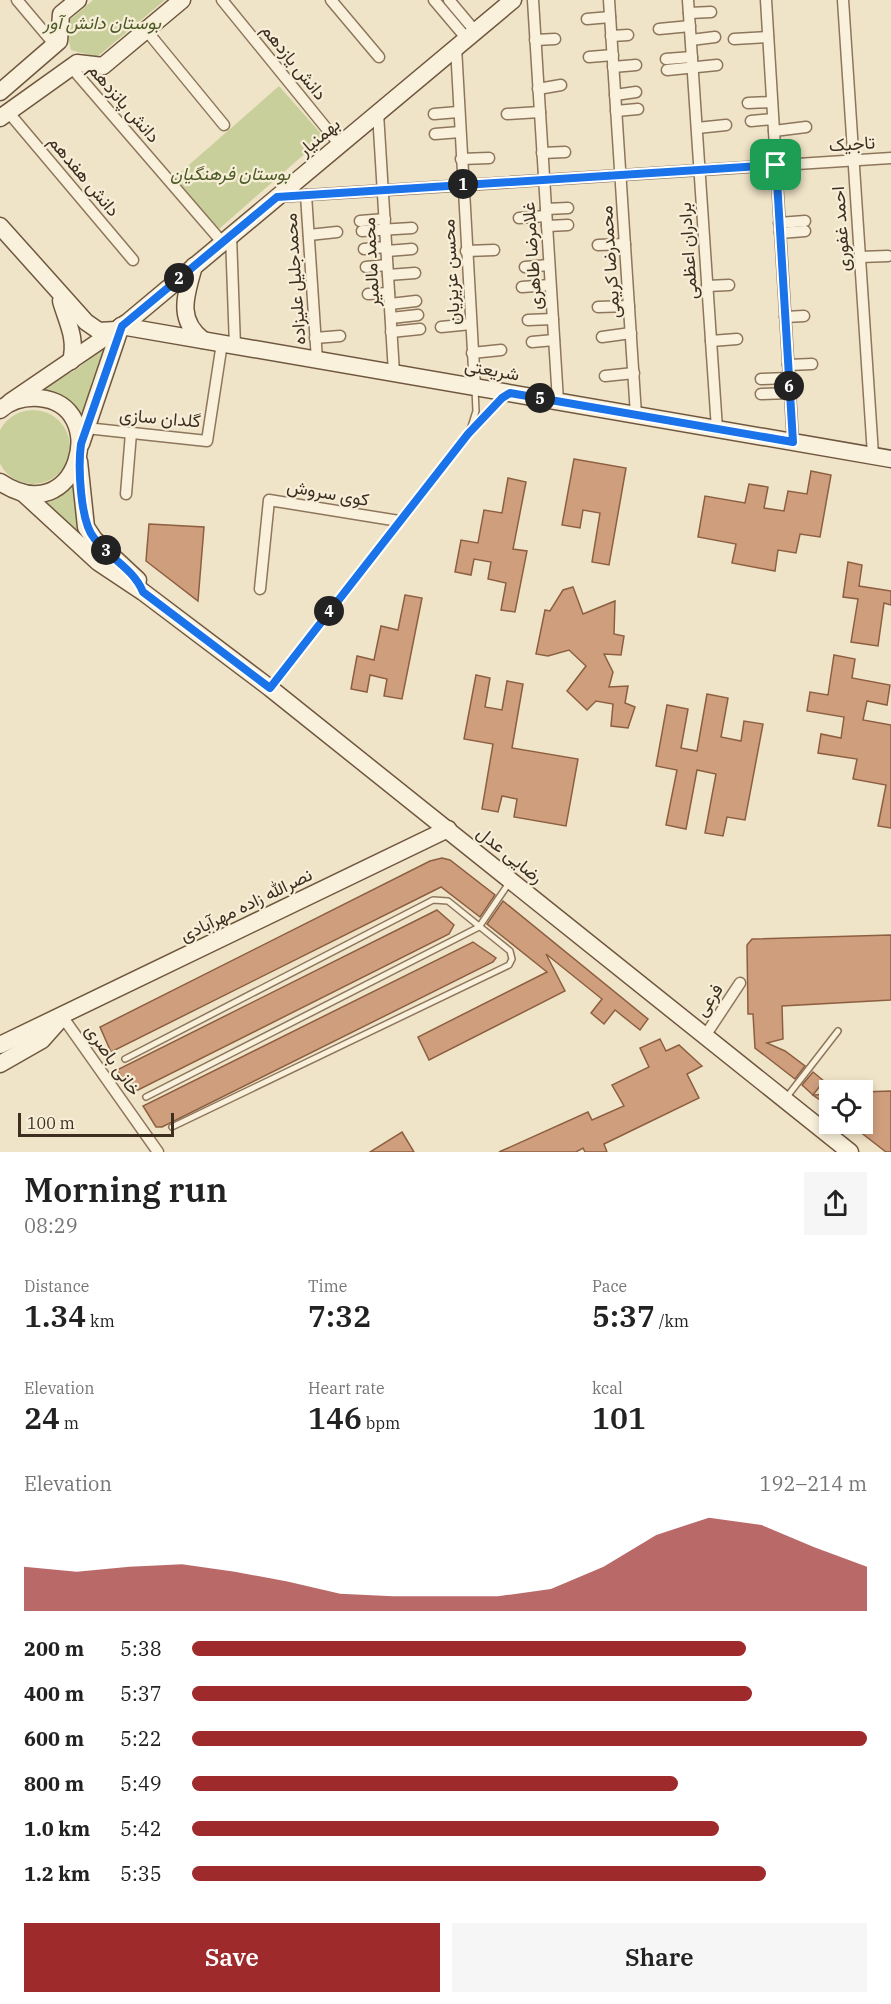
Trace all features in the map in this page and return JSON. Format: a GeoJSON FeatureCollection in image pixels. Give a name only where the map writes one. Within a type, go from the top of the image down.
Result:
{"type":"FeatureCollection","features":[{"type":"Feature","properties":{"kind":"main road"},"geometry":{"type":"LineString","coordinates":[[0,92],[59,41],[62,14],[78,0]]}},
{"type":"Feature","properties":{"kind":"main road"},"geometry":{"type":"LineString","coordinates":[[4,116],[77,63],[103,66],[182,0]]}},
{"type":"Feature","properties":{"kind":"main road","name":"بهمنیار"},"geometry":{"type":"LineString","coordinates":[[5,406],[122,326],[513,0]]}},
{"type":"Feature","properties":{"kind":"main road","name":"شریعتی"},"geometry":{"type":"LineString","coordinates":[[0,226],[59,294],[99,331],[122,326],[197,336],[474,384],[510,393],[558,398],[872,452],[891,459]]}},
{"type":"Feature","properties":{"kind":"main road"},"geometry":{"type":"LineString","coordinates":[[194,266],[185,304],[186,318],[197,336]]}},
{"type":"Feature","properties":{"kind":"main road"},"geometry":{"type":"LineString","coordinates":[[59,294],[72,333],[74,350],[71,361]]}},
{"type":"Feature","properties":{"kind":"main road"},"geometry":{"type":"LineString","coordinates":[[9,488],[45,493],[59,486],[71,475],[122,326]]}},
{"type":"Feature","properties":{"kind":"main road"},"geometry":{"type":"LineString","coordinates":[[5,406],[34,398],[57,404],[69,414],[78,428],[82,444],[86,527],[94,539],[137,578],[143,592]]}},
{"type":"Feature","properties":{"kind":"main road"},"geometry":{"type":"LineString","coordinates":[[9,488],[98,562],[143,592]]}},
{"type":"Feature","properties":{"kind":"main road","name":"رضایی عدل"},"geometry":{"type":"LineString","coordinates":[[143,592],[270,688],[850,1152]]}},
{"type":"Feature","properties":{"kind":"main road","name":"نصرالله زاده مهرآبادی"},"geometry":{"type":"LineString","coordinates":[[0,1045],[448,829]]}},
{"type":"Feature","properties":{"kind":"main road","name":"نصرالله زاده مهرآبادی"},"geometry":{"type":"LineString","coordinates":[[0,1064],[42,1040],[62,1016]]}},
{"type":"Feature","properties":{"kind":"street"},"geometry":{"type":"LineString","coordinates":[[17,0],[55,45]]}},
{"type":"Feature","properties":{"kind":"street","name":"دانش یازدهم"},"geometry":{"type":"LineString","coordinates":[[222,0],[340,145]]}},
{"type":"Feature","properties":{"kind":"street"},"geometry":{"type":"LineString","coordinates":[[331,0],[379,57]]}},
{"type":"Feature","properties":{"kind":"street"},"geometry":{"type":"LineString","coordinates":[[434,0],[466,39]]}},
{"type":"Feature","properties":{"kind":"street"},"geometry":{"type":"LineString","coordinates":[[449,0],[466,39]]}},
{"type":"Feature","properties":{"kind":"street","name":"غلامرضا طاهری"},"geometry":{"type":"LineString","coordinates":[[533,0],[558,398]]}},
{"type":"Feature","properties":{"kind":"street","name":"محمدرضا کریمی"},"geometry":{"type":"LineString","coordinates":[[609,0],[636,412]]}},
{"type":"Feature","properties":{"kind":"street","name":"برادران اعظمی"},"geometry":{"type":"LineString","coordinates":[[688,0],[717,426]]}},
{"type":"Feature","properties":{"kind":"street"},"geometry":{"type":"LineString","coordinates":[[766,0],[793,439]]}},
{"type":"Feature","properties":{"kind":"street","name":"احمد غفوری"},"geometry":{"type":"LineString","coordinates":[[843,0],[872,452]]}},
{"type":"Feature","properties":{"kind":"street"},"geometry":{"type":"LineString","coordinates":[[689,13],[711,12]]}},
{"type":"Feature","properties":{"kind":"street"},"geometry":{"type":"LineString","coordinates":[[587,19],[610,17]]}},
{"type":"Feature","properties":{"kind":"street"},"geometry":{"type":"LineString","coordinates":[[659,29],[690,26]]}},
{"type":"Feature","properties":{"kind":"street"},"geometry":{"type":"LineString","coordinates":[[146,30],[224,124]]}},
{"type":"Feature","properties":{"kind":"street"},"geometry":{"type":"LineString","coordinates":[[611,36],[628,35]]}},
{"type":"Feature","properties":{"kind":"street"},"geometry":{"type":"LineString","coordinates":[[691,40],[715,37]]}},
{"type":"Feature","properties":{"kind":"street"},"geometry":{"type":"LineString","coordinates":[[734,39],[768,38]]}},
{"type":"Feature","properties":{"kind":"street","name":"محسن عزیزیان"},"geometry":{"type":"LineString","coordinates":[[466,39],[458,112],[474,384]]}},
{"type":"Feature","properties":{"kind":"street"},"geometry":{"type":"LineString","coordinates":[[535,40],[555,39]]}},
{"type":"Feature","properties":{"kind":"street"},"geometry":{"type":"LineString","coordinates":[[589,57],[612,55]]}},
{"type":"Feature","properties":{"kind":"street"},"geometry":{"type":"LineString","coordinates":[[667,65],[692,63],[717,65]]}},
{"type":"Feature","properties":{"kind":"street"},"geometry":{"type":"LineString","coordinates":[[613,67],[636,65]]}},
{"type":"Feature","properties":{"kind":"street","name":"دانش پانزدهم"},"geometry":{"type":"LineString","coordinates":[[71,67],[227,239]]}},
{"type":"Feature","properties":{"kind":"street"},"geometry":{"type":"LineString","coordinates":[[538,88],[561,86]]}},
{"type":"Feature","properties":{"kind":"street"},"geometry":{"type":"LineString","coordinates":[[615,95],[636,92]]}},
{"type":"Feature","properties":{"kind":"street"},"geometry":{"type":"LineString","coordinates":[[748,103],[772,102]]}},
{"type":"Feature","properties":{"kind":"street"},"geometry":{"type":"LineString","coordinates":[[616,111],[638,109]]}},
{"type":"Feature","properties":{"kind":"street","name":"محمد مالمیر"},"geometry":{"type":"LineString","coordinates":[[378,112],[394,370]]}},
{"type":"Feature","properties":{"kind":"street"},"geometry":{"type":"LineString","coordinates":[[434,114],[458,112]]}},
{"type":"Feature","properties":{"kind":"street"},"geometry":{"type":"LineString","coordinates":[[507,114],[540,112]]}},
{"type":"Feature","properties":{"kind":"street","name":"دانش هفدهم"},"geometry":{"type":"LineString","coordinates":[[4,116],[133,260]]}},
{"type":"Feature","properties":{"kind":"street"},"geometry":{"type":"LineString","coordinates":[[751,121],[773,119]]}},
{"type":"Feature","properties":{"kind":"street"},"geometry":{"type":"LineString","coordinates":[[697,128],[726,125]]}},
{"type":"Feature","properties":{"kind":"street"},"geometry":{"type":"LineString","coordinates":[[774,131],[806,127]]}},
{"type":"Feature","properties":{"kind":"street"},"geometry":{"type":"LineString","coordinates":[[435,134],[460,132]]}},
{"type":"Feature","properties":{"kind":"street"},"geometry":{"type":"LineString","coordinates":[[542,153],[565,152]]}},
{"type":"Feature","properties":{"kind":"street"},"geometry":{"type":"LineString","coordinates":[[461,159],[489,158]]}},
{"type":"Feature","properties":{"kind":"street","name":"تاجیک"},"geometry":{"type":"LineString","coordinates":[[277,197],[891,158]]}},
{"type":"Feature","properties":{"kind":"street","name":"محمدجلیل علیزاده"},"geometry":{"type":"LineString","coordinates":[[306,195],[317,357]]}},
{"type":"Feature","properties":{"kind":"street"},"geometry":{"type":"LineString","coordinates":[[519,218],[546,217],[568,208]]}},
{"type":"Feature","properties":{"kind":"street"},"geometry":{"type":"LineString","coordinates":[[546,217],[568,225]]}},
{"type":"Feature","properties":{"kind":"street"},"geometry":{"type":"LineString","coordinates":[[361,226],[385,224],[412,228]]}},
{"type":"Feature","properties":{"kind":"street"},"geometry":{"type":"LineString","coordinates":[[780,228],[805,226]]}},
{"type":"Feature","properties":{"kind":"street"},"geometry":{"type":"LineString","coordinates":[[309,235],[337,232]]}},
{"type":"Feature","properties":{"kind":"street"},"geometry":{"type":"LineString","coordinates":[[227,239],[230,343]]}},
{"type":"Feature","properties":{"kind":"street"},"geometry":{"type":"LineString","coordinates":[[598,245],[625,244]]}},
{"type":"Feature","properties":{"kind":"street"},"geometry":{"type":"LineString","coordinates":[[364,249],[412,249]]}},
{"type":"Feature","properties":{"kind":"street"},"geometry":{"type":"LineString","coordinates":[[466,251],[494,250]]}},
{"type":"Feature","properties":{"kind":"street"},"geometry":{"type":"LineString","coordinates":[[860,257],[888,256]]}},
{"type":"Feature","properties":{"kind":"street"},"geometry":{"type":"LineString","coordinates":[[525,267],[549,265]]}},
{"type":"Feature","properties":{"kind":"street"},"geometry":{"type":"LineString","coordinates":[[366,267],[415,273]]}},
{"type":"Feature","properties":{"kind":"street"},"geometry":{"type":"LineString","coordinates":[[522,287],[550,285]]}},
{"type":"Feature","properties":{"kind":"street"},"geometry":{"type":"LineString","coordinates":[[707,286],[729,285]]}},
{"type":"Feature","properties":{"kind":"street"},"geometry":{"type":"LineString","coordinates":[[368,294],[416,301]]}},
{"type":"Feature","properties":{"kind":"street"},"geometry":{"type":"LineString","coordinates":[[598,307],[629,306]]}},
{"type":"Feature","properties":{"kind":"street"},"geometry":{"type":"LineString","coordinates":[[391,318],[418,315]]}},
{"type":"Feature","properties":{"kind":"street"},"geometry":{"type":"LineString","coordinates":[[528,317],[552,316]]}},
{"type":"Feature","properties":{"kind":"street"},"geometry":{"type":"LineString","coordinates":[[785,317],[804,316]]}},
{"type":"Feature","properties":{"kind":"street"},"geometry":{"type":"LineString","coordinates":[[441,327],[471,324]]}},
{"type":"Feature","properties":{"kind":"street"},"geometry":{"type":"LineString","coordinates":[[391,332],[420,329]]}},
{"type":"Feature","properties":{"kind":"street"},"geometry":{"type":"LineString","coordinates":[[602,337],[631,333]]}},
{"type":"Feature","properties":{"kind":"street"},"geometry":{"type":"LineString","coordinates":[[315,338],[340,336]]}},
{"type":"Feature","properties":{"kind":"street"},"geometry":{"type":"LineString","coordinates":[[711,342],[737,339]]}},
{"type":"Feature","properties":{"kind":"street"},"geometry":{"type":"LineString","coordinates":[[532,342],[554,340]]}},
{"type":"Feature","properties":{"kind":"street","name":"گلدان سازی"},"geometry":{"type":"LineString","coordinates":[[82,444],[131,433],[207,441],[230,343]]}},
{"type":"Feature","properties":{"kind":"street"},"geometry":{"type":"LineString","coordinates":[[472,353],[501,350]]}},
{"type":"Feature","properties":{"kind":"street"},"geometry":{"type":"LineString","coordinates":[[788,365],[812,364]]}},
{"type":"Feature","properties":{"kind":"street"},"geometry":{"type":"LineString","coordinates":[[605,376],[634,374]]}},
{"type":"Feature","properties":{"kind":"street"},"geometry":{"type":"LineString","coordinates":[[761,379],[789,378]]}},
{"type":"Feature","properties":{"kind":"street"},"geometry":{"type":"LineString","coordinates":[[761,394],[790,393]]}},
{"type":"Feature","properties":{"kind":"street"},"geometry":{"type":"LineString","coordinates":[[126,494],[131,433]]}},
{"type":"Feature","properties":{"kind":"street","name":"کوی سروش"},"geometry":{"type":"LineString","coordinates":[[260,589],[269,500],[399,521]]}},
{"type":"Feature","properties":{"kind":"street","name":"فرعی"},"geometry":{"type":"LineString","coordinates":[[705,1036],[740,983]]}},
{"type":"Feature","properties":{"kind":"street","name":"خانی باصری"},"geometry":{"type":"LineString","coordinates":[[62,1016],[158,1152]]}},
{"type":"Feature","properties":{"kind":"lane"},"geometry":{"type":"LineString","coordinates":[[468,434],[476,411],[474,384],[558,398]]}},
{"type":"Feature","properties":{"kind":"lane"},"geometry":{"type":"LineString","coordinates":[[270,688],[468,434],[502,398],[510,393]]}},
{"type":"Feature","properties":{"kind":"lane"},"geometry":{"type":"LineString","coordinates":[[872,452],[891,453]]}},
{"type":"Feature","properties":{"kind":"lane"},"geometry":{"type":"LineString","coordinates":[[146,1097],[479,927],[511,880]]}},
{"type":"Feature","properties":{"kind":"lane"},"geometry":{"type":"LineString","coordinates":[[125,1059],[433,900],[448,901],[510,951],[512,959],[509,965],[172,1127]]}},
{"type":"Feature","properties":{"kind":"lane"},"geometry":{"type":"LineString","coordinates":[[785,1100],[838,1030]]}},
{"type":"Feature","properties":{"kind":"green space","name":"بوستان دانش آور"},"geometry":{"type":"Polygon","coordinates":[[[93,0],[165,0],[97,57],[71,50],[65,24],[93,0]]]}},
{"type":"Feature","properties":{"kind":"green space","name":"بوستان فرهنگیان"},"geometry":{"type":"Polygon","coordinates":[[[279,86],[324,137],[219,229],[174,178],[279,86]]]}},
{"type":"Feature","properties":{"kind":"green space"},"geometry":{"type":"Polygon","coordinates":[[[115,339],[92,381],[84,416],[64,399],[39,390],[77,369],[115,339]]]}},
{"type":"Feature","properties":{"kind":"green space"},"geometry":{"type":"Polygon","coordinates":[[[33,410],[54,416],[64,426],[69,440],[69,454],[64,468],[54,478],[47,481],[33,484],[19,481],[12,478],[2,468],[-1,461],[-1,433],[2,426],[12,416],[19,413],[33,410]]]}},
{"type":"Feature","properties":{"kind":"green space"},"geometry":{"type":"Polygon","coordinates":[[[77,480],[88,543],[36,501],[58,494],[77,480]]]}},
{"type":"Feature","properties":{"kind":"building"},"geometry":{"type":"Polygon","coordinates":[[[574,459],[626,468],[609,565],[592,562],[600,513],[583,510],[580,528],[562,525],[574,459]]]}},
{"type":"Feature","properties":{"kind":"building"},"geometry":{"type":"Polygon","coordinates":[[[811,471],[831,475],[820,537],[800,534],[796,553],[778,550],[775,571],[732,563],[736,544],[698,537],[705,496],[745,503],[749,484],[768,487],[764,508],[784,511],[788,491],[807,494],[811,471]]]}},
{"type":"Feature","properties":{"kind":"building"},"geometry":{"type":"Polygon","coordinates":[[[508,478],[526,482],[513,549],[527,551],[515,612],[501,610],[506,583],[488,579],[491,562],[474,559],[471,575],[455,572],[461,540],[478,543],[484,510],[502,513],[508,478]]]}},
{"type":"Feature","properties":{"kind":"building"},"geometry":{"type":"Polygon","coordinates":[[[149,524],[204,527],[198,601],[146,561],[149,524]]]}},
{"type":"Feature","properties":{"kind":"building"},"geometry":{"type":"Polygon","coordinates":[[[848,562],[862,565],[859,586],[891,591],[891,605],[884,603],[878,646],[851,642],[858,599],[843,597],[848,562]]]}},
{"type":"Feature","properties":{"kind":"building"},"geometry":{"type":"Polygon","coordinates":[[[573,587],[583,614],[615,601],[614,634],[624,636],[621,655],[604,654],[613,672],[609,687],[628,686],[625,703],[635,707],[628,728],[611,726],[613,704],[596,701],[587,710],[567,691],[586,666],[569,650],[548,656],[536,654],[545,610],[550,611],[563,590],[573,587]]]}},
{"type":"Feature","properties":{"kind":"building"},"geometry":{"type":"Polygon","coordinates":[[[405,595],[422,598],[402,699],[384,696],[387,679],[370,675],[367,692],[351,689],[357,656],[374,660],[381,626],[398,630],[405,595]]]}},
{"type":"Feature","properties":{"kind":"building"},"geometry":{"type":"Polygon","coordinates":[[[834,655],[855,659],[852,678],[890,685],[887,705],[867,701],[863,720],[891,725],[891,828],[878,826],[886,785],[853,779],[857,759],[818,753],[821,734],[841,738],[844,717],[807,711],[810,692],[828,695],[834,655]]]}},
{"type":"Feature","properties":{"kind":"building"},"geometry":{"type":"Polygon","coordinates":[[[476,675],[490,678],[485,707],[502,710],[507,681],[523,684],[512,748],[578,759],[566,826],[514,817],[517,799],[502,796],[498,812],[482,809],[493,744],[464,739],[476,675]]]}},
{"type":"Feature","properties":{"kind":"building"},"geometry":{"type":"Polygon","coordinates":[[[707,694],[728,698],[721,737],[741,741],[744,721],[763,724],[745,820],[727,817],[723,836],[705,833],[716,774],[697,770],[686,829],[666,825],[677,770],[656,766],[667,705],[688,709],[681,748],[697,751],[707,694]]]}},
{"type":"Feature","properties":{"kind":"building"},"geometry":{"type":"Polygon","coordinates":[[[442,858],[450,860],[495,895],[480,917],[441,887],[111,1052],[100,1027],[430,861],[442,858]]]}},
{"type":"Feature","properties":{"kind":"building"},"geometry":{"type":"Polygon","coordinates":[[[503,901],[648,1019],[640,1030],[615,1010],[604,1024],[591,1013],[602,999],[546,954],[565,991],[429,1060],[418,1037],[547,972],[487,924],[503,901]]]}},
{"type":"Feature","properties":{"kind":"building"},"geometry":{"type":"Polygon","coordinates":[[[437,910],[454,925],[449,934],[138,1090],[130,1090],[117,1070],[437,910]]]}},
{"type":"Feature","properties":{"kind":"building"},"geometry":{"type":"Polygon","coordinates":[[[891,935],[891,1000],[782,1006],[783,1039],[767,1043],[785,1051],[805,1066],[795,1079],[755,1048],[753,1014],[748,1014],[747,945],[752,939],[891,935]]]}},
{"type":"Feature","properties":{"kind":"building"},"geometry":{"type":"Polygon","coordinates":[[[473,942],[496,958],[493,962],[162,1127],[156,1127],[143,1106],[473,942]]]}},
{"type":"Feature","properties":{"kind":"building"},"geometry":{"type":"Polygon","coordinates":[[[660,1039],[666,1051],[679,1045],[702,1066],[687,1074],[699,1098],[604,1144],[607,1152],[585,1152],[583,1148],[576,1152],[499,1152],[588,1112],[592,1120],[624,1106],[612,1085],[649,1067],[640,1048],[660,1039]]]}},
{"type":"Feature","properties":{"kind":"building"},"geometry":{"type":"Polygon","coordinates":[[[813,1072],[823,1080],[819,1080],[819,1087],[813,1095],[802,1085],[813,1072]]]}},
{"type":"Feature","properties":{"kind":"building"},"geometry":{"type":"Polygon","coordinates":[[[891,1091],[891,1152],[886,1152],[863,1134],[873,1134],[873,1092],[891,1091]]]}},
{"type":"Feature","properties":{"kind":"building"},"geometry":{"type":"Polygon","coordinates":[[[402,1132],[414,1152],[370,1152],[402,1132]]]}},
{"type":"Feature","properties":{"kind":"route"},"geometry":{"type":"LineString","coordinates":[[776,165],[793,442],[510,393],[502,398],[468,434],[270,688],[143,592],[137,578],[94,539],[86,527],[79,460],[81,444],[103,375],[122,326],[277,197],[776,165]]}}]}
